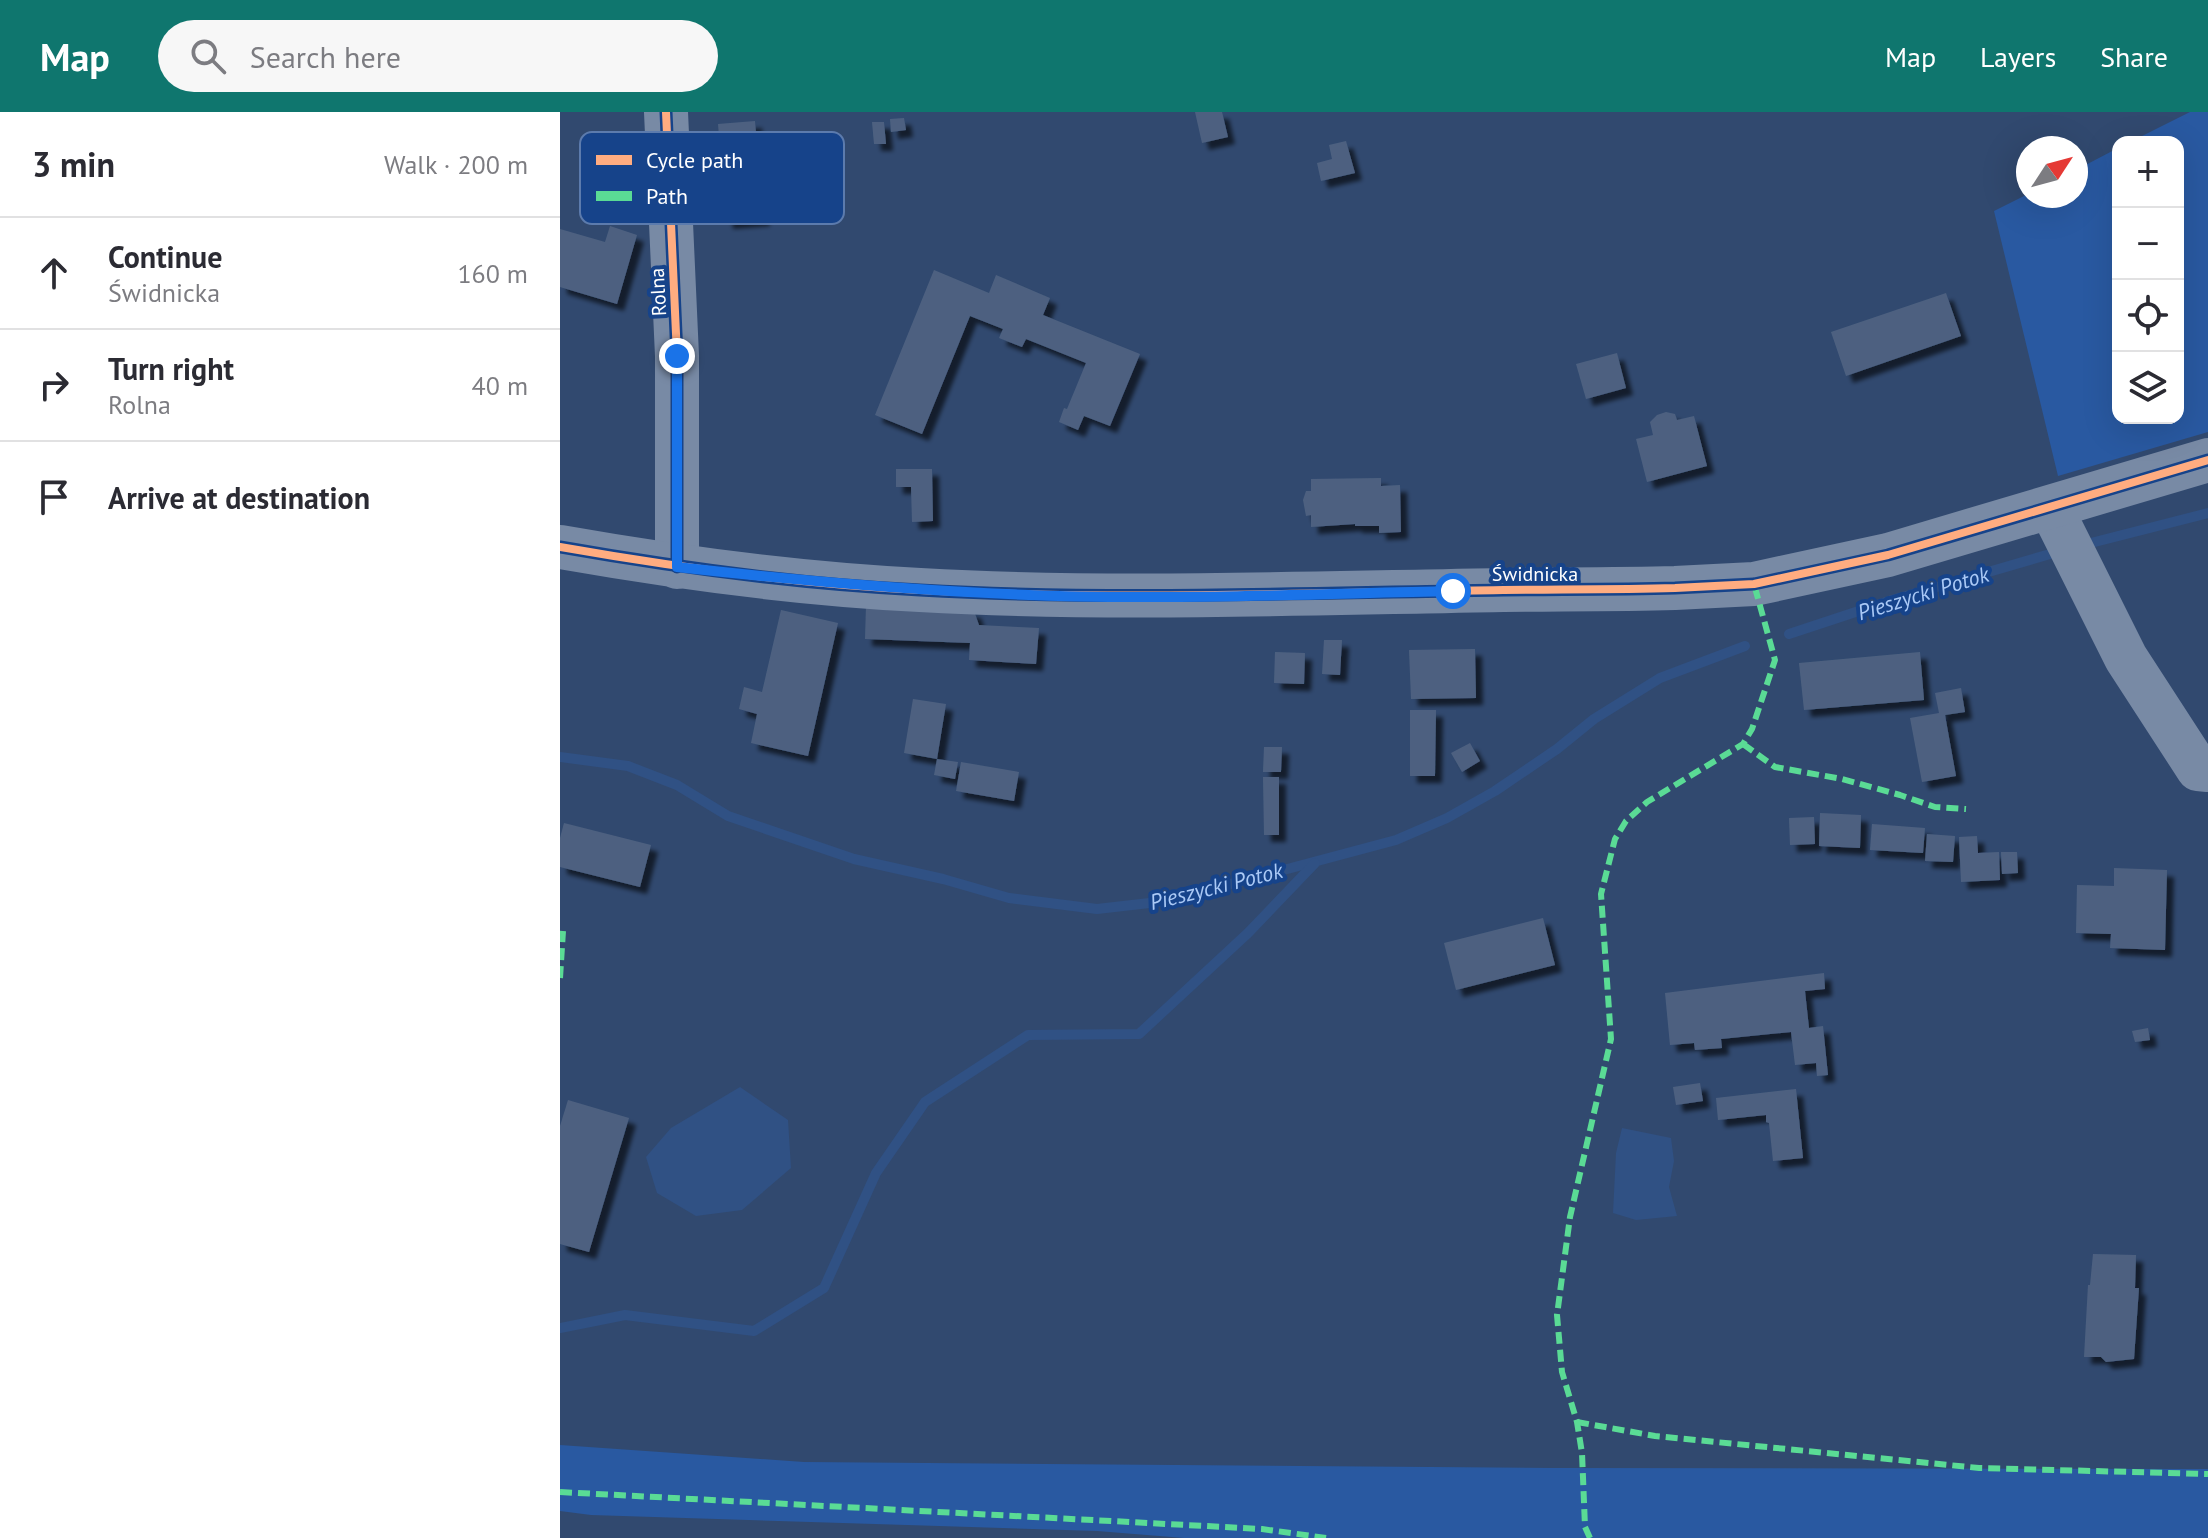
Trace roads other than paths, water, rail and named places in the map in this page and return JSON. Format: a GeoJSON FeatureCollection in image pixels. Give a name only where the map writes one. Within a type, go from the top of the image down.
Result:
{"type":"FeatureCollection","features":[{"type":"Feature","properties":{"kind":"street","name":"Rolna"},"geometry":{"type":"LineString","coordinates":[[666,112],[667,132]]}},
{"type":"Feature","properties":{"kind":"street","name":"Rolna"},"geometry":{"type":"LineString","coordinates":[[671,224],[677,356],[677,567]]}},
{"type":"Feature","properties":{"kind":"street","name":"Świdnicka"},"geometry":{"type":"LineString","coordinates":[[560,547],[677,567],[919,590],[1154,597],[1754,584],[1888,555],[2208,460]]}},
{"type":"Feature","properties":{"kind":"street"},"geometry":{"type":"LineString","coordinates":[[2051,508],[2126,658],[2198,769],[2208,770]]}},
{"type":"Feature","properties":{"kind":"waterway","name":"Pieszycki Potok"},"geometry":{"type":"LineString","coordinates":[[2083,545],[2208,513]]}},
{"type":"Feature","properties":{"kind":"waterway","name":"Pieszycki Potok"},"geometry":{"type":"LineString","coordinates":[[1789,634],[2057,552]]}},
{"type":"Feature","properties":{"kind":"waterway","name":"Pieszycki Potok"},"geometry":{"type":"LineString","coordinates":[[560,757],[628,766],[677,785],[728,816],[854,859],[1009,898],[1097,909],[1167,901],[1396,840],[1447,818],[1495,791],[1557,749],[1594,719],[1660,678],[1745,646]]}},
{"type":"Feature","properties":{"kind":"waterway"},"geometry":{"type":"LineString","coordinates":[[560,1328],[625,1315],[754,1331],[824,1288],[876,1173],[925,1102],[1028,1035],[1139,1034],[1248,933],[1315,863]]}}]}
